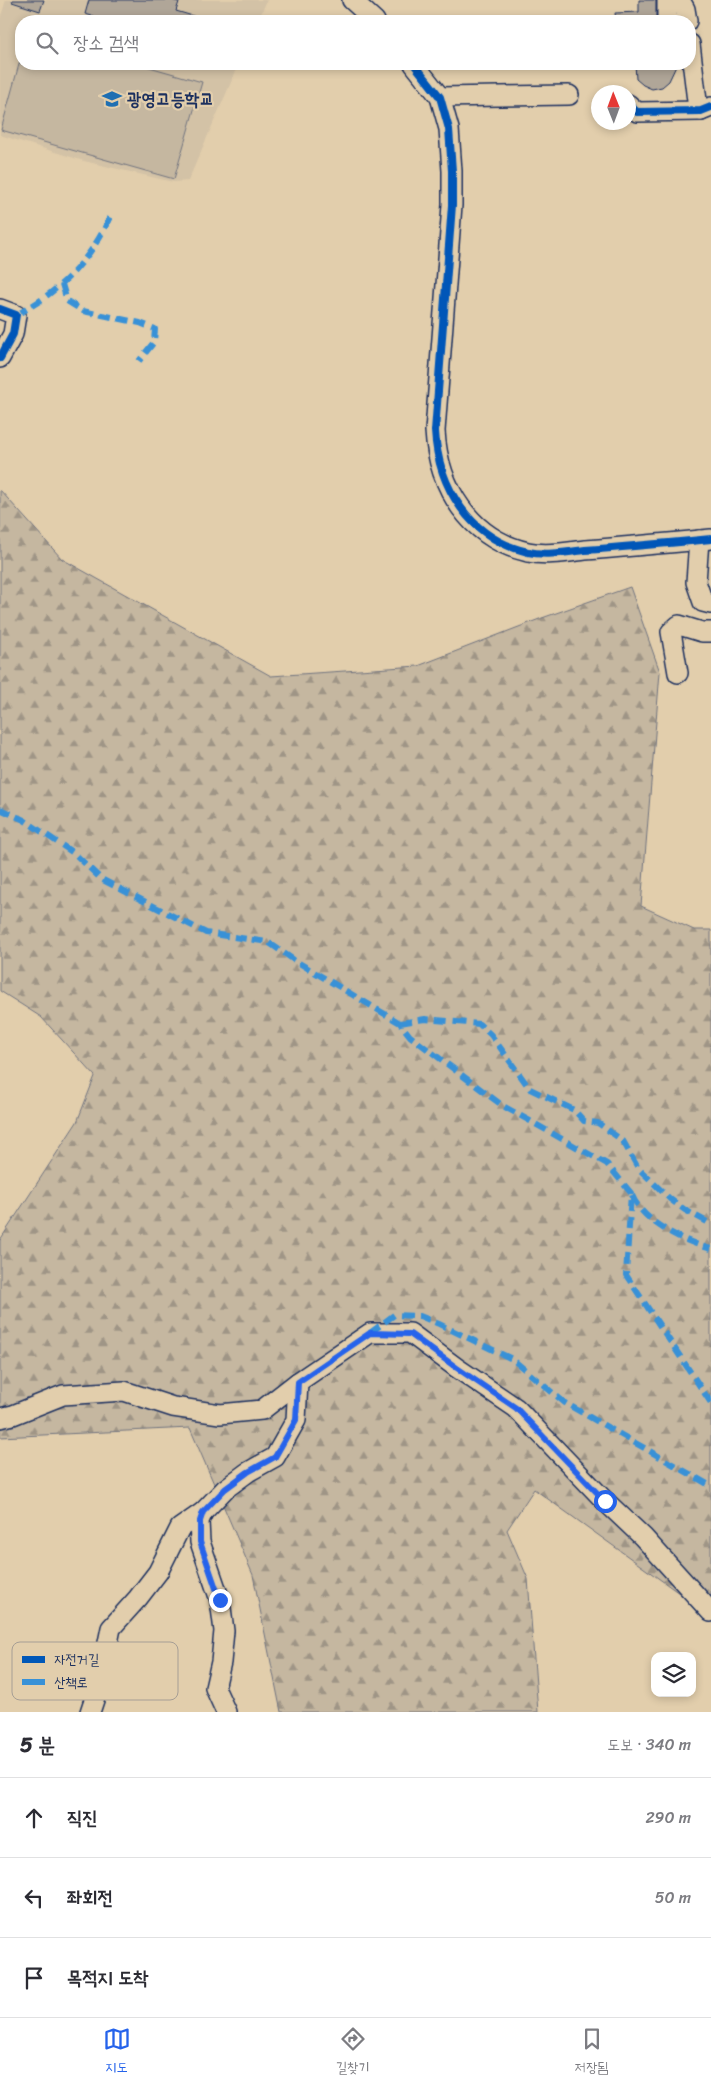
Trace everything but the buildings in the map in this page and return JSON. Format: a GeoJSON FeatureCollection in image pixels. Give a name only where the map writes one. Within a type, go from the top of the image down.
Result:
{"type":"FeatureCollection","features":[{"type":"Feature","properties":{"kind":"street"},"geometry":{"type":"LineString","coordinates":[[352,0],[368,15]]}},
{"type":"Feature","properties":{"kind":"street"},"geometry":{"type":"LineString","coordinates":[[667,0],[668,15]]}},
{"type":"Feature","properties":{"kind":"street"},"geometry":{"type":"LineString","coordinates":[[680,0],[686,15]]}},
{"type":"Feature","properties":{"kind":"street"},"geometry":{"type":"LineString","coordinates":[[419,70],[440,97],[449,129],[452,205],[435,431],[440,469],[451,495],[478,526],[502,543],[529,552],[560,552],[705,540],[696,582],[703,602],[711,604]]}},
{"type":"Feature","properties":{"kind":"street"},"geometry":{"type":"LineString","coordinates":[[693,70],[697,101],[706,109]]}},
{"type":"Feature","properties":{"kind":"street"},"geometry":{"type":"LineString","coordinates":[[440,97],[569,95]]}},
{"type":"Feature","properties":{"kind":"street"},"geometry":{"type":"LineString","coordinates":[[636,111],[706,109]]}},
{"type":"Feature","properties":{"kind":"street"},"geometry":{"type":"LineString","coordinates":[[0,309],[16,315],[13,334],[0,358]]}},
{"type":"Feature","properties":{"kind":"street"},"geometry":{"type":"LineString","coordinates":[[678,673],[671,632],[679,625],[702,632],[711,632]]}},
{"type":"Feature","properties":{"kind":"street"},"geometry":{"type":"LineString","coordinates":[[0,1418],[13,1415],[63,1394],[124,1390],[173,1407],[220,1414],[262,1410],[298,1382],[370,1333],[410,1334],[516,1408],[605,1501],[643,1537],[711,1612]]}},
{"type":"Feature","properties":{"kind":"street"},"geometry":{"type":"LineString","coordinates":[[108,1642],[111,1628],[158,1572],[180,1528],[203,1512],[225,1489],[248,1472],[275,1457],[296,1420],[298,1382]]}},
{"type":"Feature","properties":{"kind":"street"},"geometry":{"type":"LineString","coordinates":[[203,1512],[200,1521],[200,1542],[220,1600],[224,1631],[221,1662],[215,1688],[226,1712]]}},
{"type":"Feature","properties":{"kind":"street"},"geometry":{"type":"LineString","coordinates":[[90,1712],[94,1700]]}},
{"type":"Feature","properties":{"kind":"shaded area","name":"광영고등학교"},"geometry":{"type":"Polygon","coordinates":[[[6,0],[267,0],[261,15],[15,15],[15,70],[236,70],[188,181],[173,182],[84,161],[0,135],[0,19],[6,0]]]}},
{"type":"Feature","properties":{"kind":"green space"},"geometry":{"type":"Polygon","coordinates":[[[17,70],[160,70],[202,82],[174,179],[1,130],[17,70]]]}},
{"type":"Feature","properties":{"kind":"green space"},"geometry":{"type":"Polygon","coordinates":[[[0,490],[62,559],[271,676],[418,666],[542,618],[630,587],[660,672],[641,906],[694,930],[711,930],[711,1616],[534,1489],[507,1530],[528,1579],[538,1712],[281,1712],[253,1575],[190,1428],[0,1437],[0,1240],[77,1122],[95,1076],[41,1017],[0,991],[0,490]]]}},
{"type":"Feature","properties":{"kind":"marked path"},"geometry":{"type":"LineString","coordinates":[[16,315],[47,296],[73,272],[95,244],[112,212]]}},
{"type":"Feature","properties":{"kind":"marked path"},"geometry":{"type":"LineString","coordinates":[[62,284],[67,301],[83,311],[140,323],[155,329],[154,342],[139,361]]}},
{"type":"Feature","properties":{"kind":"marked path"},"geometry":{"type":"LineString","coordinates":[[0,809],[24,820],[75,854],[101,879],[206,933],[268,942],[294,960],[400,1023],[410,1036],[503,1106],[607,1164],[631,1193],[626,1275],[711,1403]]}},
{"type":"Feature","properties":{"kind":"marked path"},"geometry":{"type":"LineString","coordinates":[[400,1023],[425,1019],[479,1024],[491,1035],[530,1089],[574,1110],[584,1121],[598,1123],[623,1141],[638,1168],[670,1199],[685,1210],[711,1224]]}},
{"type":"Feature","properties":{"kind":"marked path"},"geometry":{"type":"LineString","coordinates":[[632,1195],[637,1205],[645,1214],[665,1230],[711,1249]]}},
{"type":"Feature","properties":{"kind":"marked path"},"geometry":{"type":"LineString","coordinates":[[370,1333],[394,1315],[420,1316],[439,1324],[512,1359],[565,1403],[711,1486]]}},
{"type":"Feature","properties":{"kind":"cycle path"},"geometry":{"type":"LineString","coordinates":[[419,70],[440,97],[449,129],[452,205],[435,431],[437,452],[443,472],[450,490],[461,508],[474,523],[489,535],[507,545],[528,552],[542,554],[711,539]]}},
{"type":"Feature","properties":{"kind":"cycle path"},"geometry":{"type":"LineString","coordinates":[[636,111],[701,111],[711,107]]}},
{"type":"Feature","properties":{"kind":"cycle path"},"geometry":{"type":"LineString","coordinates":[[0,309],[16,315],[13,334],[0,358]]}},
{"type":"Feature","properties":{"kind":"place","name":"광영고등학교"},"geometry":{"type":"Point","coordinates":[112,99]}},
{"type":"Feature","properties":{"kind":"route"},"geometry":{"type":"LineString","coordinates":[[220,1600],[200,1542],[200,1521],[203,1512],[225,1489],[248,1472],[275,1457],[296,1420],[298,1382],[370,1333],[410,1334],[516,1408],[605,1501]]}}]}
